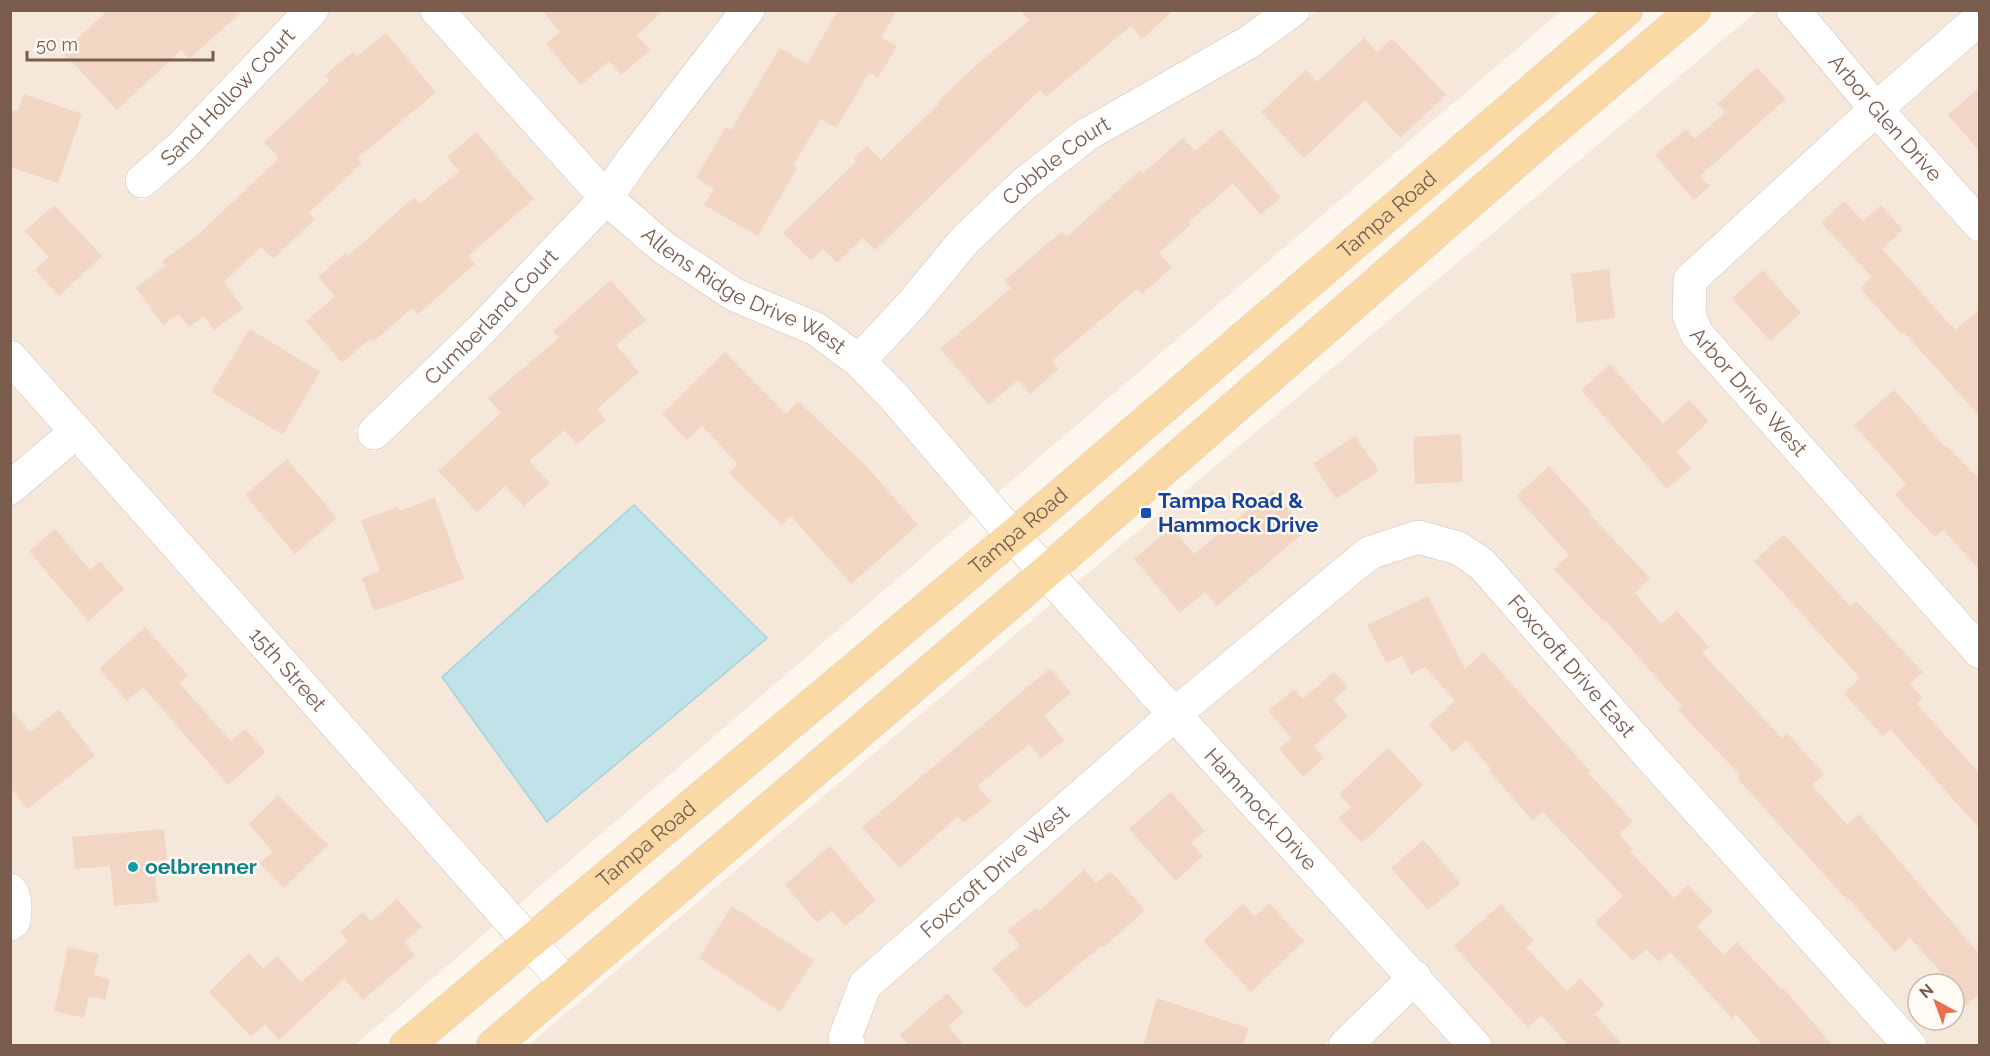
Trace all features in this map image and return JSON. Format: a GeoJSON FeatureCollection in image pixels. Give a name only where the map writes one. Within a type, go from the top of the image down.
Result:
{"type":"FeatureCollection","features":[{"type":"Feature","properties":{"kind":"main road","name":"Tampa Road"},"geometry":{"type":"LineString","coordinates":[[405,1046],[1013,536],[1626,10]]}},
{"type":"Feature","properties":{"kind":"main road"},"geometry":{"type":"LineString","coordinates":[[493,1046],[1046,572],[1533,147],[1694,10]]}},
{"type":"Feature","properties":{"kind":"street","name":"Sand Hollow Court"},"geometry":{"type":"LineString","coordinates":[[142,181],[182,146],[312,10]]}},
{"type":"Feature","properties":{"kind":"street","name":"Allens Ridge Drive West"},"geometry":{"type":"LineString","coordinates":[[437,10],[606,198],[664,248],[735,295],[816,329],[859,361],[895,398],[1046,572]]}},
{"type":"Feature","properties":{"kind":"street","name":"Cumberland Court"},"geometry":{"type":"LineString","coordinates":[[374,433],[479,332],[606,198],[633,159],[748,10]]}},
{"type":"Feature","properties":{"kind":"street","name":"Cobble Court"},"geometry":{"type":"LineString","coordinates":[[859,361],[913,303],[965,240],[1024,184],[1086,135],[1249,42],[1293,10]]}},
{"type":"Feature","properties":{"kind":"street","name":"Arbor Glen Drive"},"geometry":{"type":"LineString","coordinates":[[1793,10],[1876,109],[1980,225]]}},
{"type":"Feature","properties":{"kind":"street","name":"Arbor Drive West"},"geometry":{"type":"LineString","coordinates":[[1980,18],[1876,109],[1690,280],[1689,315],[1697,334],[1980,652]]}},
{"type":"Feature","properties":{"kind":"street","name":"15th Street"},"geometry":{"type":"LineString","coordinates":[[10,357],[565,982]]}},
{"type":"Feature","properties":{"kind":"street"},"geometry":{"type":"LineString","coordinates":[[10,488],[76,432]]}},
{"type":"Feature","properties":{"kind":"street","name":"Foxcroft Drive East"},"geometry":{"type":"LineString","coordinates":[[1175,714],[1369,553],[1418,537],[1458,548],[1482,564],[1641,746],[1910,1046]]}},
{"type":"Feature","properties":{"kind":"street","name":"Hammock Drive"},"geometry":{"type":"LineString","coordinates":[[1046,572],[1415,977],[1475,1046]]}},
{"type":"Feature","properties":{"kind":"street","name":"Foxcroft Drive West"},"geometry":{"type":"LineString","coordinates":[[849,1046],[845,1038],[865,985],[1175,714]]}},
{"type":"Feature","properties":{"kind":"street"},"geometry":{"type":"LineString","coordinates":[[10,890],[13,893],[16,907],[14,921],[10,924]]}},
{"type":"Feature","properties":{"kind":"street"},"geometry":{"type":"LineString","coordinates":[[1345,1046],[1415,977]]}},
{"type":"Feature","properties":{"kind":"shaded area"},"geometry":{"type":"Polygon","coordinates":[[[332,10],[420,11],[587,196],[469,322],[355,430],[374,452],[490,342],[608,216],[810,341],[851,371],[975,512],[516,907],[11,337],[10,11],[292,11],[172,135],[123,179],[141,201],[193,156],[332,10]]]}},
{"type":"Feature","properties":{"kind":"shaded area"},"geometry":{"type":"Polygon","coordinates":[[[455,11],[730,11],[603,176],[455,11]]]}},
{"type":"Feature","properties":{"kind":"shaded area"},"geometry":{"type":"Polygon","coordinates":[[[766,11],[1268,11],[902,293],[856,343],[740,283],[671,237],[624,196],[766,11]]]}},
{"type":"Feature","properties":{"kind":"shaded area"},"geometry":{"type":"Polygon","coordinates":[[[1317,11],[1561,11],[995,495],[878,362],[976,250],[1033,195],[1095,147],[1257,54],[1317,11]]]}},
{"type":"Feature","properties":{"kind":"shaded area"},"geometry":{"type":"Polygon","coordinates":[[[1757,11],[1776,11],[1857,107],[1680,269],[1684,338],[1979,671],[1979,1045],[1927,1045],[1915,1032],[1966,1032],[1966,972],[1906,972],[1906,1022],[1420,524],[1176,695],[1075,584],[1757,11]]]}},
{"type":"Feature","properties":{"kind":"shaded area"},"geometry":{"type":"Polygon","coordinates":[[[1810,11],[1966,11],[1877,89],[1810,11]]]}},
{"type":"Feature","properties":{"kind":"shaded area"},"geometry":{"type":"Polygon","coordinates":[[[1979,37],[1979,206],[1895,111],[1979,37]]]}},
{"type":"Feature","properties":{"kind":"shaded area"},"geometry":{"type":"Polygon","coordinates":[[[1876,129],[1979,245],[1979,633],[1708,327],[1703,314],[1703,287],[1876,129]]]}},
{"type":"Feature","properties":{"kind":"shaded area"},"geometry":{"type":"Polygon","coordinates":[[[10,376],[57,430],[10,469],[10,376]]]}},
{"type":"Feature","properties":{"kind":"shaded area"},"geometry":{"type":"Polygon","coordinates":[[[76,451],[496,924],[354,1046],[11,1045],[10,943],[24,932],[23,885],[10,871],[11,507],[76,451]]]}},
{"type":"Feature","properties":{"kind":"shaded area"},"geometry":{"type":"Polygon","coordinates":[[[1420,551],[1454,560],[1473,574],[1890,1046],[1492,1045],[1195,716],[1376,565],[1420,551]]]}},
{"type":"Feature","properties":{"kind":"shaded area"},"geometry":{"type":"Polygon","coordinates":[[[1055,601],[1156,711],[856,974],[835,1045],[527,1046],[1055,601]]]}},
{"type":"Feature","properties":{"kind":"shaded area"},"geometry":{"type":"Polygon","coordinates":[[[1175,733],[1395,975],[1324,1045],[863,1046],[860,1039],[877,994],[1175,733]]]}},
{"type":"Feature","properties":{"kind":"shaded area"},"geometry":{"type":"Polygon","coordinates":[[[1415,997],[1458,1046],[1365,1046],[1415,997]]]}},
{"type":"Feature","properties":{"kind":"water"},"geometry":{"type":"Polygon","coordinates":[[[634,505],[767,638],[547,822],[442,677],[634,505]]]}},
{"type":"Feature","properties":{"kind":"building"},"geometry":{"type":"Polygon","coordinates":[[[108,10],[244,10],[189,59],[181,50],[117,110],[63,52],[108,10]]]}},
{"type":"Feature","properties":{"kind":"building"},"geometry":{"type":"Polygon","coordinates":[[[542,10],[664,10],[637,35],[650,50],[621,75],[609,61],[581,85],[546,44],[560,32],[542,10]]]}},
{"type":"Feature","properties":{"kind":"building"},"geometry":{"type":"Polygon","coordinates":[[[838,10],[897,10],[881,38],[897,46],[878,78],[869,73],[836,128],[821,119],[793,166],[797,168],[758,236],[704,205],[714,189],[696,178],[726,127],[731,130],[780,48],[807,64],[838,10]]]}},
{"type":"Feature","properties":{"kind":"building"},"geometry":{"type":"Polygon","coordinates":[[[1020,10],[1174,10],[1142,39],[1131,26],[1046,97],[1040,90],[875,250],[863,238],[837,263],[823,249],[811,261],[783,233],[856,162],[853,159],[867,146],[881,160],[939,104],[937,102],[1029,21],[1020,10]]]}},
{"type":"Feature","properties":{"kind":"building"},"geometry":{"type":"Polygon","coordinates":[[[386,33],[436,92],[358,158],[362,163],[309,213],[315,219],[273,259],[261,247],[224,282],[243,308],[214,330],[204,316],[189,327],[179,314],[163,325],[136,288],[165,266],[162,261],[199,234],[279,158],[264,142],[330,80],[325,75],[353,52],[357,56],[386,33]]]}},
{"type":"Feature","properties":{"kind":"building"},"geometry":{"type":"Polygon","coordinates":[[[1364,38],[1377,52],[1392,38],[1446,95],[1400,138],[1365,100],[1304,158],[1261,112],[1306,70],[1317,82],[1364,38]]]}},
{"type":"Feature","properties":{"kind":"building"},"geometry":{"type":"Polygon","coordinates":[[[1757,67],[1786,99],[1700,176],[1710,186],[1694,200],[1655,155],[1686,129],[1695,139],[1725,112],[1717,104],[1757,67]]]}},
{"type":"Feature","properties":{"kind":"building"},"geometry":{"type":"Polygon","coordinates":[[[1980,87],[1980,152],[1948,115],[1980,87]]]}},
{"type":"Feature","properties":{"kind":"building"},"geometry":{"type":"Polygon","coordinates":[[[24,94],[82,114],[58,183],[10,167],[10,109],[18,111],[24,94]]]}},
{"type":"Feature","properties":{"kind":"building"},"geometry":{"type":"Polygon","coordinates":[[[1221,129],[1281,197],[1261,215],[1233,183],[1188,223],[1190,225],[1159,253],[1172,267],[1142,294],[1137,289],[1052,361],[1059,369],[1030,394],[1018,380],[989,405],[940,349],[1011,288],[1004,281],[1062,231],[1067,237],[1140,170],[1143,173],[1183,138],[1195,151],[1221,129]]]}},
{"type":"Feature","properties":{"kind":"building"},"geometry":{"type":"Polygon","coordinates":[[[476,132],[534,199],[468,256],[475,264],[418,314],[412,308],[373,342],[370,339],[342,363],[306,321],[335,296],[318,277],[345,253],[348,256],[414,197],[420,204],[459,171],[447,157],[476,132]]]}},
{"type":"Feature","properties":{"kind":"building"},"geometry":{"type":"Polygon","coordinates":[[[1844,201],[1863,221],[1881,205],[1903,230],[1882,249],[1955,330],[1980,309],[1980,417],[1904,332],[1902,335],[1860,288],[1872,277],[1821,223],[1844,201]]]}},
{"type":"Feature","properties":{"kind":"building"},"geometry":{"type":"Polygon","coordinates":[[[54,205],[102,256],[59,296],[35,270],[49,257],[25,231],[54,205]]]}},
{"type":"Feature","properties":{"kind":"building"},"geometry":{"type":"Polygon","coordinates":[[[1609,269],[1615,318],[1577,323],[1571,274],[1609,269]]]}},
{"type":"Feature","properties":{"kind":"building"},"geometry":{"type":"Polygon","coordinates":[[[1763,270],[1801,313],[1770,341],[1732,298],[1763,270]]]}},
{"type":"Feature","properties":{"kind":"building"},"geometry":{"type":"Polygon","coordinates":[[[611,280],[646,320],[616,345],[639,372],[597,409],[606,420],[577,444],[565,430],[529,461],[550,483],[524,506],[505,486],[477,512],[438,471],[501,413],[488,398],[559,338],[553,331],[611,280]]]}},
{"type":"Feature","properties":{"kind":"building"},"geometry":{"type":"Polygon","coordinates":[[[250,329],[320,372],[283,435],[211,392],[250,329]]]}},
{"type":"Feature","properties":{"kind":"building"},"geometry":{"type":"Polygon","coordinates":[[[725,352],[786,414],[798,401],[867,467],[918,525],[851,584],[791,516],[782,525],[729,473],[738,464],[702,426],[687,440],[662,414],[725,352]]]}},
{"type":"Feature","properties":{"kind":"building"},"geometry":{"type":"Polygon","coordinates":[[[1610,364],[1663,424],[1689,400],[1709,421],[1677,452],[1691,468],[1667,489],[1581,390],[1610,364]]]}},
{"type":"Feature","properties":{"kind":"building"},"geometry":{"type":"Polygon","coordinates":[[[1894,390],[1945,447],[1947,446],[1980,480],[1980,570],[1943,530],[1935,537],[1895,495],[1906,484],[1854,425],[1894,390]]]}},
{"type":"Feature","properties":{"kind":"building"},"geometry":{"type":"Polygon","coordinates":[[[1461,434],[1463,482],[1415,484],[1413,437],[1461,434]]]}},
{"type":"Feature","properties":{"kind":"building"},"geometry":{"type":"Polygon","coordinates":[[[1355,436],[1379,471],[1336,499],[1313,464],[1355,436]]]}},
{"type":"Feature","properties":{"kind":"building"},"geometry":{"type":"Polygon","coordinates":[[[287,459],[337,518],[295,554],[245,495],[287,459]]]}},
{"type":"Feature","properties":{"kind":"building"},"geometry":{"type":"Polygon","coordinates":[[[1549,466],[1590,511],[1588,512],[1650,578],[1635,593],[1661,624],[1677,611],[1709,647],[1702,653],[1782,738],[1787,733],[1824,774],[1812,785],[1847,825],[1859,814],[1980,955],[1980,993],[1966,1006],[1966,972],[1941,972],[1910,938],[1895,952],[1737,778],[1740,775],[1678,710],[1682,706],[1605,620],[1604,622],[1554,569],[1569,555],[1516,496],[1549,466]]]}},
{"type":"Feature","properties":{"kind":"building"},"geometry":{"type":"Polygon","coordinates":[[[1273,490],[1306,531],[1217,606],[1205,592],[1180,613],[1134,559],[1172,527],[1194,554],[1273,490]]]}},
{"type":"Feature","properties":{"kind":"building"},"geometry":{"type":"Polygon","coordinates":[[[435,498],[464,579],[374,611],[362,578],[380,571],[361,520],[398,507],[399,511],[435,498]]]}},
{"type":"Feature","properties":{"kind":"building"},"geometry":{"type":"Polygon","coordinates":[[[55,529],[90,570],[100,561],[124,589],[88,621],[29,551],[55,529]]]}},
{"type":"Feature","properties":{"kind":"building"},"geometry":{"type":"Polygon","coordinates":[[[1784,534],[1850,606],[1856,601],[1923,672],[1910,684],[1923,698],[1917,704],[1980,774],[1980,829],[1890,729],[1883,736],[1844,694],[1860,678],[1754,561],[1784,534]]]}},
{"type":"Feature","properties":{"kind":"building"},"geometry":{"type":"Polygon","coordinates":[[[1428,596],[1465,669],[1483,652],[1633,821],[1619,834],[1633,849],[1630,851],[1674,898],[1688,885],[1713,911],[1697,926],[1724,955],[1737,942],[1781,989],[1783,988],[1833,1046],[1763,1046],[1736,1014],[1732,1018],[1670,952],[1659,962],[1646,949],[1633,961],[1595,922],[1623,896],[1543,812],[1533,821],[1489,771],[1491,769],[1466,740],[1453,752],[1429,725],[1455,701],[1425,667],[1411,674],[1402,656],[1386,663],[1367,625],[1428,596]]]}},
{"type":"Feature","properties":{"kind":"building"},"geometry":{"type":"Polygon","coordinates":[[[145,627],[188,675],[179,683],[231,741],[245,729],[266,752],[228,785],[143,687],[127,701],[99,669],[145,627]]]}},
{"type":"Feature","properties":{"kind":"building"},"geometry":{"type":"Polygon","coordinates":[[[1050,668],[1071,693],[1044,716],[1064,740],[1041,758],[1029,744],[977,786],[991,802],[964,823],[958,816],[900,868],[862,827],[1050,668]]]}},
{"type":"Feature","properties":{"kind":"building"},"geometry":{"type":"Polygon","coordinates":[[[1334,672],[1348,687],[1334,700],[1348,716],[1314,746],[1324,758],[1303,777],[1279,749],[1292,738],[1268,711],[1294,689],[1303,699],[1334,672]]]}},
{"type":"Feature","properties":{"kind":"building"},"geometry":{"type":"Polygon","coordinates":[[[10,708],[30,732],[59,709],[95,756],[27,809],[10,787],[10,708]]]}},
{"type":"Feature","properties":{"kind":"building"},"geometry":{"type":"Polygon","coordinates":[[[1388,748],[1423,785],[1362,843],[1338,818],[1351,807],[1339,794],[1388,748]]]}},
{"type":"Feature","properties":{"kind":"building"},"geometry":{"type":"Polygon","coordinates":[[[1171,792],[1205,831],[1191,843],[1203,856],[1176,881],[1129,829],[1171,792]]]}},
{"type":"Feature","properties":{"kind":"building"},"geometry":{"type":"Polygon","coordinates":[[[278,795],[328,845],[284,888],[259,863],[273,852],[249,824],[278,795]]]}},
{"type":"Feature","properties":{"kind":"building","name":"oelbrenner"},"geometry":{"type":"Polygon","coordinates":[[[164,829],[167,860],[154,861],[158,902],[114,906],[110,866],[75,869],[72,837],[164,829]]]}},
{"type":"Feature","properties":{"kind":"building"},"geometry":{"type":"Polygon","coordinates":[[[1423,840],[1461,883],[1428,910],[1391,868],[1423,840]]]}},
{"type":"Feature","properties":{"kind":"building"},"geometry":{"type":"Polygon","coordinates":[[[830,846],[876,900],[845,926],[832,910],[817,923],[785,885],[830,846]]]}},
{"type":"Feature","properties":{"kind":"building"},"geometry":{"type":"Polygon","coordinates":[[[1084,870],[1096,883],[1110,871],[1145,910],[1104,947],[1102,945],[1026,1009],[992,969],[1020,945],[1007,931],[1036,908],[1039,911],[1084,870]]]}},
{"type":"Feature","properties":{"kind":"building"},"geometry":{"type":"Polygon","coordinates":[[[397,899],[422,927],[404,942],[415,955],[363,1000],[344,979],[279,1040],[265,1024],[251,1037],[209,992],[249,953],[263,969],[277,956],[301,982],[348,941],[340,932],[363,912],[371,921],[397,899]]]}},
{"type":"Feature","properties":{"kind":"building"},"geometry":{"type":"Polygon","coordinates":[[[1269,903],[1304,941],[1251,992],[1203,941],[1243,904],[1255,916],[1269,903]]]}},
{"type":"Feature","properties":{"kind":"building"},"geometry":{"type":"Polygon","coordinates":[[[1501,904],[1534,941],[1526,947],[1567,991],[1580,978],[1605,1005],[1595,1014],[1624,1046],[1569,1046],[1541,1015],[1528,1028],[1454,946],[1501,904]]]}},
{"type":"Feature","properties":{"kind":"building"},"geometry":{"type":"Polygon","coordinates":[[[732,906],[814,960],[780,1012],[699,958],[732,906]]]}},
{"type":"Feature","properties":{"kind":"building"},"geometry":{"type":"Polygon","coordinates":[[[68,947],[99,954],[94,975],[110,979],[105,1000],[89,996],[84,1018],[54,1011],[68,947]]]}},
{"type":"Feature","properties":{"kind":"building"},"geometry":{"type":"Polygon","coordinates":[[[947,993],[964,1012],[948,1026],[965,1046],[909,1046],[900,1035],[947,993]]]}},
{"type":"Feature","properties":{"kind":"building"},"geometry":{"type":"Polygon","coordinates":[[[1157,998],[1248,1028],[1243,1046],[1143,1046],[1157,998]]]}},
{"type":"Feature","properties":{"kind":"place","name":"Tampa Road & Hammock Drive"},"geometry":{"type":"Point","coordinates":[1146,513]}},
{"type":"Feature","properties":{"kind":"place","name":"oelbrenner"},"geometry":{"type":"Point","coordinates":[133,867]}}]}
